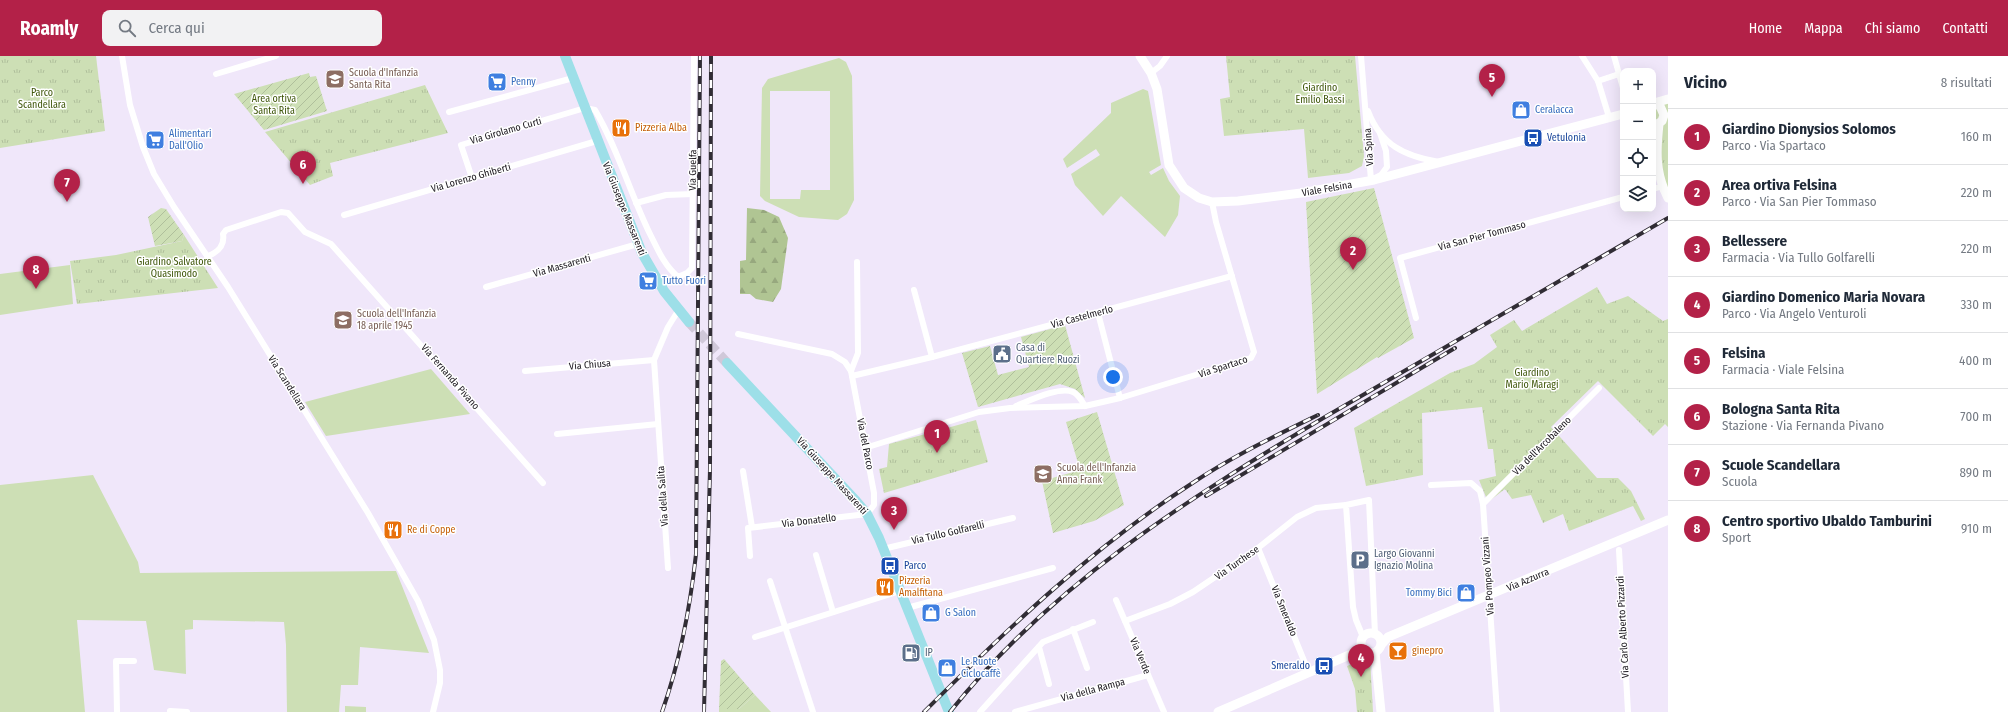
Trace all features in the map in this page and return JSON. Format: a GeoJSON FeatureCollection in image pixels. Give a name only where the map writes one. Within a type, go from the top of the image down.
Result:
{"type":"FeatureCollection","features":[{"type":"Feature","properties":{"kind":"main road","name":"Via Giuseppe Massarenti"},"geometry":{"type":"LineString","coordinates":[[565,56],[638,244],[653,274],[678,311],[689,322]]}},
{"type":"Feature","properties":{"kind":"main road","name":"Via Giuseppe Massarenti"},"geometry":{"type":"LineString","coordinates":[[727,363],[867,514],[883,549],[949,712]]}},
{"type":"Feature","properties":{"kind":"street","name":"Via Scandellara"},"geometry":{"type":"LineString","coordinates":[[122,56],[130,105],[148,161],[174,207],[208,256],[374,523],[418,601],[434,640],[440,670],[440,683],[433,712]]}},
{"type":"Feature","properties":{"kind":"street"},"geometry":{"type":"LineString","coordinates":[[216,74],[276,56]]}},
{"type":"Feature","properties":{"kind":"street","name":"Via Guelfa"},"geometry":{"type":"LineString","coordinates":[[678,277],[687,273],[692,268],[694,56]]}},
{"type":"Feature","properties":{"kind":"street","name":"Viale Felsina"},"geometry":{"type":"LineString","coordinates":[[1140,56],[1151,73],[1160,105],[1166,154],[1169,166],[1184,188],[1199,198],[1212,202],[1234,202],[1301,194],[1371,180],[1620,115]]}},
{"type":"Feature","properties":{"kind":"street"},"geometry":{"type":"LineString","coordinates":[[1151,73],[1160,66],[1167,56]]}},
{"type":"Feature","properties":{"kind":"street","name":"Via Spina"},"geometry":{"type":"LineString","coordinates":[[1361,56],[1371,180],[1381,175],[1387,167],[1386,150],[1380,133],[1366,105]]}},
{"type":"Feature","properties":{"kind":"street"},"geometry":{"type":"LineString","coordinates":[[1582,56],[1598,80],[1609,117]]}},
{"type":"Feature","properties":{"kind":"street"},"geometry":{"type":"LineString","coordinates":[[1614,56],[1620,78]]}},
{"type":"Feature","properties":{"kind":"street"},"geometry":{"type":"LineString","coordinates":[[1598,80],[1619,74]]}},
{"type":"Feature","properties":{"kind":"street"},"geometry":{"type":"LineString","coordinates":[[449,112],[573,78]]}},
{"type":"Feature","properties":{"kind":"street"},"geometry":{"type":"LineString","coordinates":[[1656,102],[1668,99]]}},
{"type":"Feature","properties":{"kind":"street"},"geometry":{"type":"LineString","coordinates":[[1655,104],[1660,106],[1666,113],[1656,125]]}},
{"type":"Feature","properties":{"kind":"street","name":"Via Girolamo Curti"},"geometry":{"type":"LineString","coordinates":[[472,178],[461,144],[584,108]]}},
{"type":"Feature","properties":{"kind":"street","name":"Via Giuseppe Massarenti"},"geometry":{"type":"LineString","coordinates":[[584,108],[595,110],[607,131],[636,203],[661,257],[670,270],[678,277]]}},
{"type":"Feature","properties":{"kind":"street","name":"Viale Felsina"},"geometry":{"type":"LineString","coordinates":[[1609,117],[1620,112]]}},
{"type":"Feature","properties":{"kind":"street","name":"Via Spina"},"geometry":{"type":"LineString","coordinates":[[1380,133],[1396,149],[1407,154],[1441,162]]}},
{"type":"Feature","properties":{"kind":"street","name":"Via Lorenzo Ghiberti"},"geometry":{"type":"LineString","coordinates":[[344,215],[597,141]]}},
{"type":"Feature","properties":{"kind":"street"},"geometry":{"type":"LineString","coordinates":[[1656,159],[1663,186],[1668,198]]}},
{"type":"Feature","properties":{"kind":"street"},"geometry":{"type":"LineString","coordinates":[[1656,188],[1663,186]]}},
{"type":"Feature","properties":{"kind":"street"},"geometry":{"type":"LineString","coordinates":[[636,203],[666,195],[693,194]]}},
{"type":"Feature","properties":{"kind":"street","name":"Via San Pier Tommaso"},"geometry":{"type":"LineString","coordinates":[[1416,318],[1400,258],[1620,198]]}},
{"type":"Feature","properties":{"kind":"street","name":"Via Spartaco"},"geometry":{"type":"LineString","coordinates":[[865,448],[979,412],[1010,408],[1085,406],[1120,398],[1251,358],[1254,352],[1212,202]]}},
{"type":"Feature","properties":{"kind":"street","name":"Via Fernanda Pivano"},"geometry":{"type":"LineString","coordinates":[[208,256],[216,253],[221,248],[224,241],[223,234],[226,230],[281,212],[288,213],[306,232],[331,244],[543,483]]}},
{"type":"Feature","properties":{"kind":"street","name":"Via Massarenti"},"geometry":{"type":"LineString","coordinates":[[486,287],[638,244]]}},
{"type":"Feature","properties":{"kind":"street"},"geometry":{"type":"LineString","coordinates":[[852,374],[858,353],[857,262]]}},
{"type":"Feature","properties":{"kind":"street","name":"Via Castelmerlo"},"geometry":{"type":"LineString","coordinates":[[852,374],[932,358],[1232,276]]}},
{"type":"Feature","properties":{"kind":"street"},"geometry":{"type":"LineString","coordinates":[[914,290],[932,358]]}},
{"type":"Feature","properties":{"kind":"street","name":"Via della Salita"},"geometry":{"type":"LineString","coordinates":[[668,568],[654,360],[668,327],[678,311]]}},
{"type":"Feature","properties":{"kind":"street"},"geometry":{"type":"LineString","coordinates":[[1098,313],[1120,398]]}},
{"type":"Feature","properties":{"kind":"street"},"geometry":{"type":"LineString","coordinates":[[738,334],[826,352],[845,362],[852,374]]}},
{"type":"Feature","properties":{"kind":"street","name":"Via Chiusa"},"geometry":{"type":"LineString","coordinates":[[525,371],[654,360]]}},
{"type":"Feature","properties":{"kind":"street","name":"Via del Parco"},"geometry":{"type":"LineString","coordinates":[[852,374],[875,500],[873,508],[867,514]]}},
{"type":"Feature","properties":{"kind":"street","name":"Via dell'Arcobaleno"},"geometry":{"type":"LineString","coordinates":[[1483,504],[1599,388]]}},
{"type":"Feature","properties":{"kind":"street","name":"Via Spartaco"},"geometry":{"type":"LineString","coordinates":[[1010,408],[1039,397],[1064,391],[1074,392],[1085,406]]}},
{"type":"Feature","properties":{"kind":"street"},"geometry":{"type":"LineString","coordinates":[[557,434],[658,424]]}},
{"type":"Feature","properties":{"kind":"street"},"geometry":{"type":"LineString","coordinates":[[743,471],[752,527],[748,528],[750,556]]}},
{"type":"Feature","properties":{"kind":"street","name":"Via Pompeo Vizzani"},"geometry":{"type":"LineString","coordinates":[[1431,485],[1471,483],[1480,491],[1483,504],[1497,712]]}},
{"type":"Feature","properties":{"kind":"street"},"geometry":{"type":"LineString","coordinates":[[1363,637],[1356,620],[1353,607],[1346,504],[1369,500],[1376,635],[1381,645],[1375,652],[1368,653],[1362,649],[1361,643],[1363,637],[1368,633],[1376,635],[1388,638]]}},
{"type":"Feature","properties":{"kind":"street","name":"Via Turchese"},"geometry":{"type":"LineString","coordinates":[[1125,621],[1170,604],[1193,592],[1258,548],[1297,517],[1316,508],[1346,504]]}},
{"type":"Feature","properties":{"kind":"street","name":"Via Donatello"},"geometry":{"type":"LineString","coordinates":[[752,527],[867,514]]}},
{"type":"Feature","properties":{"kind":"street","name":"Via Tullo Golfarelli"},"geometry":{"type":"LineString","coordinates":[[883,549],[1013,518]]}},
{"type":"Feature","properties":{"kind":"street","name":"Via Azzurra"},"geometry":{"type":"LineString","coordinates":[[1381,645],[1388,638],[1619,545],[1668,520]]}},
{"type":"Feature","properties":{"kind":"street","name":"Via Carlo Alberto Pizzardi"},"geometry":{"type":"LineString","coordinates":[[1619,545],[1628,712]]}},
{"type":"Feature","properties":{"kind":"street","name":"Via Smeraldo"},"geometry":{"type":"LineString","coordinates":[[1258,548],[1309,673]]}},
{"type":"Feature","properties":{"kind":"street"},"geometry":{"type":"LineString","coordinates":[[816,555],[833,612]]}},
{"type":"Feature","properties":{"kind":"street"},"geometry":{"type":"LineString","coordinates":[[907,608],[1053,568]]}},
{"type":"Feature","properties":{"kind":"street"},"geometry":{"type":"LineString","coordinates":[[770,581],[813,712]]}},
{"type":"Feature","properties":{"kind":"street"},"geometry":{"type":"LineString","coordinates":[[755,637],[900,591]]}},
{"type":"Feature","properties":{"kind":"street","name":"Via Verde"},"geometry":{"type":"LineString","coordinates":[[1116,600],[1164,712]]}},
{"type":"Feature","properties":{"kind":"street"},"geometry":{"type":"LineString","coordinates":[[980,712],[1043,642],[1093,622]]}},
{"type":"Feature","properties":{"kind":"street"},"geometry":{"type":"LineString","coordinates":[[1073,629],[1087,668]]}},
{"type":"Feature","properties":{"kind":"street"},"geometry":{"type":"LineString","coordinates":[[1039,648],[1049,684]]}},
{"type":"Feature","properties":{"kind":"street"},"geometry":{"type":"LineString","coordinates":[[1218,712],[1362,649]]}},
{"type":"Feature","properties":{"kind":"street"},"geometry":{"type":"LineString","coordinates":[[1375,652],[1381,712]]}},
{"type":"Feature","properties":{"kind":"street"},"geometry":{"type":"LineString","coordinates":[[117,712],[116,662],[134,661]]}},
{"type":"Feature","properties":{"kind":"street","name":"Via della Rampa"},"geometry":{"type":"LineString","coordinates":[[1015,712],[1148,675]]}},
{"type":"Feature","properties":{"kind":"street"},"geometry":{"type":"LineString","coordinates":[[170,711],[187,712]]}},
{"type":"Feature","properties":{"kind":"green space","name":"Parco Scandellara"},"geometry":{"type":"Polygon","coordinates":[[[0,56],[96,56],[105,131],[0,148],[0,56]]]}},
{"type":"Feature","properties":{"kind":"green space","name":"Giardino Emilio Bassi"},"geometry":{"type":"Polygon","coordinates":[[[1226,56],[1355,56],[1364,156],[1362,166],[1349,173],[1308,178],[1304,129],[1224,136],[1220,99],[1230,97],[1226,56]]]}},
{"type":"Feature","properties":{"kind":"green space"},"geometry":{"type":"Polygon","coordinates":[[[839,58],[846,62],[852,76],[854,200],[847,214],[838,220],[799,217],[765,201],[760,196],[762,88],[768,79],[839,58]],[[770,91],[770,199],[800,199],[801,190],[830,190],[830,91],[770,91]]]}},
{"type":"Feature","properties":{"kind":"green space","name":"Area ortiva Santa Rita"},"geometry":{"type":"Polygon","coordinates":[[[309,73],[310,77],[316,76],[327,111],[264,130],[234,94],[309,73]]]}},
{"type":"Feature","properties":{"kind":"green space"},"geometry":{"type":"Polygon","coordinates":[[[425,85],[448,133],[330,163],[333,176],[310,185],[265,132],[425,85]]]}},
{"type":"Feature","properties":{"kind":"green space"},"geometry":{"type":"Polygon","coordinates":[[[1143,89],[1148,91],[1161,165],[1149,172],[1151,175],[1163,168],[1169,181],[1180,196],[1178,215],[1165,237],[1121,196],[1103,216],[1075,185],[1071,174],[1100,155],[1096,149],[1067,168],[1063,159],[1111,113],[1111,103],[1143,89]]]}},
{"type":"Feature","properties":{"kind":"green space"},"geometry":{"type":"Polygon","coordinates":[[[1668,96],[1668,190],[1656,159],[1656,100],[1668,96]]]}},
{"type":"Feature","properties":{"kind":"green space"},"geometry":{"type":"Polygon","coordinates":[[[1374,188],[1414,338],[1378,358],[1377,357],[1317,394],[1306,202],[1374,188]]]}},
{"type":"Feature","properties":{"kind":"green space"},"geometry":{"type":"Polygon","coordinates":[[[161,208],[166,209],[184,235],[182,241],[155,246],[148,217],[161,208]]]}},
{"type":"Feature","properties":{"kind":"green space"},"geometry":{"type":"Polygon","coordinates":[[[747,208],[764,210],[779,217],[788,238],[781,289],[773,302],[756,299],[750,294],[740,294],[740,261],[746,260],[747,208]]]}},
{"type":"Feature","properties":{"kind":"green space","name":"Giardino Salvatore Quasimodo"},"geometry":{"type":"Polygon","coordinates":[[[184,235],[218,288],[77,304],[70,261],[116,255],[182,241],[184,235]]]}},
{"type":"Feature","properties":{"kind":"green space"},"geometry":{"type":"Polygon","coordinates":[[[70,265],[73,304],[0,315],[0,274],[70,265]]]}},
{"type":"Feature","properties":{"kind":"green space","name":"Giardino Mario Maragi"},"geometry":{"type":"Polygon","coordinates":[[[1597,287],[1607,304],[1628,296],[1663,321],[1668,319],[1668,427],[1665,424],[1653,436],[1598,381],[1551,427],[1597,478],[1618,478],[1631,491],[1645,519],[1641,521],[1633,506],[1569,531],[1563,514],[1543,523],[1531,495],[1512,499],[1505,489],[1488,502],[1479,480],[1496,476],[1493,449],[1488,449],[1482,407],[1422,413],[1423,475],[1366,486],[1354,428],[1450,373],[1474,364],[1497,347],[1490,335],[1514,320],[1522,331],[1597,287]]]}},
{"type":"Feature","properties":{"kind":"green space"},"geometry":{"type":"Polygon","coordinates":[[[1065,325],[1085,398],[1075,389],[1060,384],[978,407],[962,353],[990,346],[998,375],[1029,367],[1021,337],[1065,325]]]}},
{"type":"Feature","properties":{"kind":"green space"},"geometry":{"type":"Polygon","coordinates":[[[431,369],[470,414],[326,436],[305,402],[431,369]]]}},
{"type":"Feature","properties":{"kind":"green space"},"geometry":{"type":"Polygon","coordinates":[[[1097,412],[1124,505],[1094,521],[1053,533],[1042,481],[1080,470],[1066,422],[1097,412]]]}},
{"type":"Feature","properties":{"kind":"green space"},"geometry":{"type":"Polygon","coordinates":[[[976,420],[988,462],[884,493],[879,469],[887,467],[889,444],[976,420]]]}},
{"type":"Feature","properties":{"kind":"green space"},"geometry":{"type":"Polygon","coordinates":[[[93,475],[138,562],[140,573],[396,571],[429,653],[360,647],[358,685],[341,685],[339,712],[287,712],[286,645],[284,622],[193,620],[193,629],[185,630],[186,674],[154,670],[146,621],[77,620],[85,712],[0,712],[0,485],[93,475]]]}},
{"type":"Feature","properties":{"kind":"green space"},"geometry":{"type":"Polygon","coordinates":[[[1370,657],[1373,712],[1357,712],[1355,689],[1347,666],[1370,657]]]}},
{"type":"Feature","properties":{"kind":"green space"},"geometry":{"type":"Polygon","coordinates":[[[724,659],[755,695],[739,709],[719,709],[721,661],[724,659]]]}},
{"type":"Feature","properties":{"kind":"green space"},"geometry":{"type":"Polygon","coordinates":[[[755,695],[771,712],[719,712],[719,709],[739,709],[755,695]]]}},
{"type":"Feature","properties":{"kind":"green space"},"geometry":{"type":"Polygon","coordinates":[[[345,706],[366,707],[366,712],[345,712],[345,706]]]}},
{"type":"Feature","properties":{"kind":"tunnel"},"geometry":{"type":"LineString","coordinates":[[689,322],[727,363]]}},
{"type":"Feature","properties":{"kind":"railway"},"geometry":{"type":"LineString","coordinates":[[662,712],[674,674],[684,634],[696,554],[700,56]]}},
{"type":"Feature","properties":{"kind":"railway"},"geometry":{"type":"LineString","coordinates":[[704,712],[710,469],[711,56]]}},
{"type":"Feature","properties":{"kind":"railway"},"geometry":{"type":"LineString","coordinates":[[950,712],[989,666],[1032,624],[1077,584],[1172,513],[1222,480],[1325,417],[1668,218]]}},
{"type":"Feature","properties":{"kind":"railway"},"geometry":{"type":"LineString","coordinates":[[1206,496],[1455,348]]}},
{"type":"Feature","properties":{"kind":"railway"},"geometry":{"type":"LineString","coordinates":[[924,712],[1019,620],[1085,562],[1119,535],[1191,484],[1222,465],[1253,447],[1318,415]]}},
{"type":"Feature","properties":{"kind":"place","name":"Scuola d'Infanzia Santa Rita"},"geometry":{"type":"Point","coordinates":[335,79]}},
{"type":"Feature","properties":{"kind":"place","name":"Penny"},"geometry":{"type":"Point","coordinates":[497,82]}},
{"type":"Feature","properties":{"kind":"place","name":"Felsina"},"geometry":{"type":"Point","coordinates":[1492,97]}},
{"type":"Feature","properties":{"kind":"place","name":"Ceralacca"},"geometry":{"type":"Point","coordinates":[1521,110]}},
{"type":"Feature","properties":{"kind":"place","name":"Pizzeria Alba"},"geometry":{"type":"Point","coordinates":[621,128]}},
{"type":"Feature","properties":{"kind":"place","name":"Vetulonia"},"geometry":{"type":"Point","coordinates":[1533,138]}},
{"type":"Feature","properties":{"kind":"place","name":"Alimentari Dall'Olio"},"geometry":{"type":"Point","coordinates":[155,140]}},
{"type":"Feature","properties":{"kind":"place","name":"Bologna Santa Rita"},"geometry":{"type":"Point","coordinates":[303,184]}},
{"type":"Feature","properties":{"kind":"place","name":"Scuole Scandellara"},"geometry":{"type":"Point","coordinates":[67,202]}},
{"type":"Feature","properties":{"kind":"place","name":"Area ortiva Felsina"},"geometry":{"type":"Point","coordinates":[1353,270]}},
{"type":"Feature","properties":{"kind":"place","name":"Tutto Fuori"},"geometry":{"type":"Point","coordinates":[648,281]}},
{"type":"Feature","properties":{"kind":"place","name":"Centro sportivo Ubaldo Tamburini"},"geometry":{"type":"Point","coordinates":[36,289]}},
{"type":"Feature","properties":{"kind":"place","name":"Scuola dell'Infanzia 18 aprile 1945"},"geometry":{"type":"Point","coordinates":[343,320]}},
{"type":"Feature","properties":{"kind":"place","name":"Casa di Quartiere Ruozi"},"geometry":{"type":"Point","coordinates":[1002,354]}},
{"type":"Feature","properties":{"kind":"place","name":"Giardino Dionysios Solomos"},"geometry":{"type":"Point","coordinates":[937,453]}},
{"type":"Feature","properties":{"kind":"place","name":"Scuola dell'Infanzia Anna Frank"},"geometry":{"type":"Point","coordinates":[1043,474]}},
{"type":"Feature","properties":{"kind":"place","name":"Re di Coppe"},"geometry":{"type":"Point","coordinates":[393,530]}},
{"type":"Feature","properties":{"kind":"place","name":"Bellessere"},"geometry":{"type":"Point","coordinates":[894,530]}},
{"type":"Feature","properties":{"kind":"place","name":"Largo Giovanni Ignazio Molina"},"geometry":{"type":"Point","coordinates":[1360,560]}},
{"type":"Feature","properties":{"kind":"place","name":"Parco"},"geometry":{"type":"Point","coordinates":[890,566]}},
{"type":"Feature","properties":{"kind":"place","name":"Pizzeria Amalfitana"},"geometry":{"type":"Point","coordinates":[885,587]}},
{"type":"Feature","properties":{"kind":"place","name":"Tommy Bici"},"geometry":{"type":"Point","coordinates":[1466,593]}},
{"type":"Feature","properties":{"kind":"place","name":"G Salon"},"geometry":{"type":"Point","coordinates":[931,613]}},
{"type":"Feature","properties":{"kind":"place","name":"ginepro"},"geometry":{"type":"Point","coordinates":[1398,651]}},
{"type":"Feature","properties":{"kind":"place","name":"IP"},"geometry":{"type":"Point","coordinates":[911,653]}},
{"type":"Feature","properties":{"kind":"place","name":"Smeraldo"},"geometry":{"type":"Point","coordinates":[1324,666]}},
{"type":"Feature","properties":{"kind":"place","name":"Le Ruote Ciclocaffè"},"geometry":{"type":"Point","coordinates":[947,668]}},
{"type":"Feature","properties":{"kind":"place","name":"Giardino Domenico Maria Novara"},"geometry":{"type":"Point","coordinates":[1361,677]}}]}
